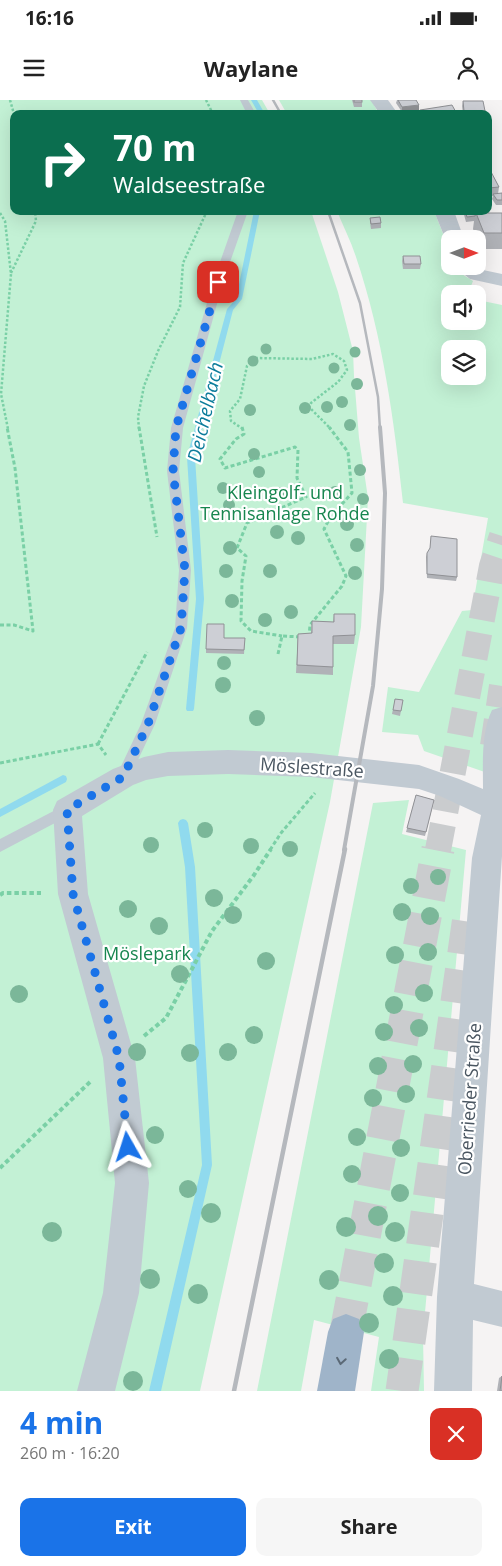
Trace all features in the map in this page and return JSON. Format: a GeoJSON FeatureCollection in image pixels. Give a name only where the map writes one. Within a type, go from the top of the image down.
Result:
{"type":"FeatureCollection","features":[{"type":"Feature","properties":{"kind":"highway"},"geometry":{"type":"LineString","coordinates":[[336,1391],[346,1332]]}},
{"type":"Feature","properties":{"kind":"street"},"geometry":{"type":"LineString","coordinates":[[445,215],[451,230]]}},
{"type":"Feature","properties":{"kind":"street"},"geometry":{"type":"LineString","coordinates":[[477,275],[502,280]]}},
{"type":"Feature","properties":{"kind":"street","name":"Oberrieder Straße"},"geometry":{"type":"LineString","coordinates":[[453,1391],[455,1297],[487,858],[501,809],[497,753],[502,718]]}},
{"type":"Feature","properties":{"kind":"street","name":"Möslestraße"},"geometry":{"type":"LineString","coordinates":[[67,810],[123,777],[144,769],[168,764],[228,762],[294,763],[419,777],[501,809]]}},
{"type":"Feature","properties":{"kind":"street"},"geometry":{"type":"LineString","coordinates":[[67,810],[73,894],[119,1058],[132,1183],[121,1293],[96,1391]]}},
{"type":"Feature","properties":{"kind":"street"},"geometry":{"type":"LineString","coordinates":[[455,1297],[502,1309]]}},
{"type":"Feature","properties":{"kind":"lane"},"geometry":{"type":"LineString","coordinates":[[123,777],[148,724],[181,628],[185,570],[173,471],[176,428],[218,282],[242,215]]}},
{"type":"Feature","properties":{"kind":"lane"},"geometry":{"type":"LineString","coordinates":[[0,846],[67,810]]}},
{"type":"Feature","properties":{"kind":"path"},"geometry":{"type":"LineString","coordinates":[[0,213],[5,221],[11,274],[1,394],[15,468],[33,631],[14,625],[0,625]]}},
{"type":"Feature","properties":{"kind":"path"},"geometry":{"type":"LineString","coordinates":[[11,274],[36,221],[35,215]]}},
{"type":"Feature","properties":{"kind":"path"},"geometry":{"type":"LineString","coordinates":[[333,354],[344,361],[348,370],[341,379],[311,403],[309,407],[337,435],[348,452],[352,493],[331,516],[324,529],[346,576],[342,586],[310,625],[309,638],[282,636],[250,631],[242,621],[242,581],[246,556],[237,548],[247,522],[306,497],[298,478],[298,450],[295,447],[224,468],[220,459],[236,439],[244,434],[243,428],[231,421],[230,412],[240,399],[247,366],[256,358],[312,359],[333,354]]}},
{"type":"Feature","properties":{"kind":"path"},"geometry":{"type":"LineString","coordinates":[[278,654],[282,636]]}},
{"type":"Feature","properties":{"kind":"path"},"geometry":{"type":"LineString","coordinates":[[0,763],[98,744],[123,777]]}},
{"type":"Feature","properties":{"kind":"path"},"geometry":{"type":"LineString","coordinates":[[0,1168],[73,1097],[166,1018],[212,931],[254,875],[281,832],[315,793],[330,767]]}},
{"type":"Feature","properties":{"kind":"path"},"geometry":{"type":"LineString","coordinates":[[0,894],[73,894]]}},
{"type":"Feature","properties":{"kind":"green space"},"geometry":{"type":"Polygon","coordinates":[[[0,100],[262,100],[268,110],[10,110],[10,215],[312,215],[338,292],[353,351],[359,438],[368,498],[361,627],[330,802],[200,1391],[0,1391],[0,100]]]}},
{"type":"Feature","properties":{"kind":"green space"},"geometry":{"type":"Polygon","coordinates":[[[279,100],[371,100],[377,110],[285,110],[279,100]]]}},
{"type":"Feature","properties":{"kind":"green space"},"geometry":{"type":"Polygon","coordinates":[[[339,215],[436,215],[442,230],[441,275],[463,275],[473,281],[471,285],[441,285],[441,330],[486,330],[486,302],[502,305],[502,778],[424,751],[418,735],[382,732],[388,687],[419,692],[462,611],[472,610],[488,518],[403,503],[386,379],[373,318],[356,257],[339,215]]]}},
{"type":"Feature","properties":{"kind":"green space"},"geometry":{"type":"Polygon","coordinates":[[[409,800],[402,834],[466,850],[423,1335],[424,1391],[371,1391],[379,1337],[314,1320],[301,1391],[257,1391],[373,803],[409,800]]]}},
{"type":"Feature","properties":{"kind":"building"},"geometry":{"type":"Polygon","coordinates":[[[354,100],[362,100],[362,102],[354,102],[354,100]]]}},
{"type":"Feature","properties":{"kind":"building"},"geometry":{"type":"Polygon","coordinates":[[[398,100],[416,100],[419,105],[402,107],[398,100]]]}},
{"type":"Feature","properties":{"kind":"building"},"geometry":{"type":"Polygon","coordinates":[[[463,101],[483,101],[485,110],[464,110],[463,101]]]}},
{"type":"Feature","properties":{"kind":"building"},"geometry":{"type":"Polygon","coordinates":[[[452,105],[455,110],[420,110],[452,105]]]}},
{"type":"Feature","properties":{"kind":"building"},"geometry":{"type":"Polygon","coordinates":[[[492,174],[499,187],[492,188],[492,174]]]}},
{"type":"Feature","properties":{"kind":"building"},"geometry":{"type":"Polygon","coordinates":[[[502,193],[502,200],[497,200],[493,194],[502,193]]]}},
{"type":"Feature","properties":{"kind":"building"},"geometry":{"type":"Polygon","coordinates":[[[502,213],[502,233],[486,233],[477,215],[502,213]]]}},
{"type":"Feature","properties":{"kind":"building"},"geometry":{"type":"Polygon","coordinates":[[[380,217],[381,223],[371,224],[370,218],[380,217]]]}},
{"type":"Feature","properties":{"kind":"building"},"geometry":{"type":"Polygon","coordinates":[[[403,256],[420,256],[421,264],[404,264],[403,256]]]}},
{"type":"Feature","properties":{"kind":"building"},"geometry":{"type":"Polygon","coordinates":[[[431,536],[457,539],[457,577],[427,574],[427,553],[430,548],[431,536]]]}},
{"type":"Feature","properties":{"kind":"building"},"geometry":{"type":"Polygon","coordinates":[[[334,614],[355,614],[355,635],[333,636],[333,667],[297,665],[298,634],[312,633],[312,621],[334,622],[334,614]]]}},
{"type":"Feature","properties":{"kind":"building"},"geometry":{"type":"Polygon","coordinates":[[[207,624],[224,624],[224,638],[245,638],[244,650],[206,649],[207,624]]]}},
{"type":"Feature","properties":{"kind":"building"},"geometry":{"type":"Polygon","coordinates":[[[395,699],[403,700],[401,711],[393,710],[395,699]]]}},
{"type":"Feature","properties":{"kind":"building"},"geometry":{"type":"Polygon","coordinates":[[[416,795],[434,800],[426,832],[407,828],[416,795]]]}},
{"type":"Feature","properties":{"kind":"waterway","name":"Deichelbach"},"geometry":{"type":"LineString","coordinates":[[254,100],[260,110]]}},
{"type":"Feature","properties":{"kind":"waterway","name":"Deichelbach"},"geometry":{"type":"LineString","coordinates":[[190,709],[200,599],[191,457],[230,309],[239,299],[256,215]]}},
{"type":"Feature","properties":{"kind":"waterway"},"geometry":{"type":"LineString","coordinates":[[0,813],[63,779]]}},
{"type":"Feature","properties":{"kind":"waterway"},"geometry":{"type":"LineString","coordinates":[[155,1391],[207,1165],[190,867],[183,823]]}},
{"type":"Feature","properties":{"kind":"tunnel"},"geometry":{"type":"LineString","coordinates":[[438,850],[492,566],[502,536]]}},
{"type":"Feature","properties":{"kind":"tunnel"},"geometry":{"type":"LineString","coordinates":[[493,746],[502,686]]}},
{"type":"Feature","properties":{"kind":"tunnel"},"geometry":{"type":"LineString","coordinates":[[346,1332],[438,849]]}},
{"type":"Feature","properties":{"kind":"tunnel"},"geometry":{"type":"LineString","coordinates":[[402,1391],[470,910]]}},
{"type":"Feature","properties":{"kind":"railway"},"geometry":{"type":"LineString","coordinates":[[273,100],[279,110]]}},
{"type":"Feature","properties":{"kind":"railway"},"geometry":{"type":"LineString","coordinates":[[329,215],[360,303],[378,397],[380,429]]}},
{"type":"Feature","properties":{"kind":"railway"},"geometry":{"type":"LineString","coordinates":[[344,850],[373,686],[382,589],[385,493],[380,427]]}},
{"type":"Feature","properties":{"kind":"railway"},"geometry":{"type":"LineString","coordinates":[[234,1391],[345,849]]}},
{"type":"Feature","properties":{"kind":"route"},"geometry":{"type":"LineString","coordinates":[[128,1147],[119,1058],[73,894],[67,810],[123,777],[148,724],[181,628],[185,570],[173,471],[176,428],[218,282]]}},
{"type":"Feature","properties":{"kind":"park label","name":"Kleingolf- und Tennisanlage Rohde"},"geometry":{"type":"Point","coordinates":[285,502]}},
{"type":"Feature","properties":{"kind":"park label","name":"Möslepark"},"geometry":{"type":"Point","coordinates":[147,953]}}]}
